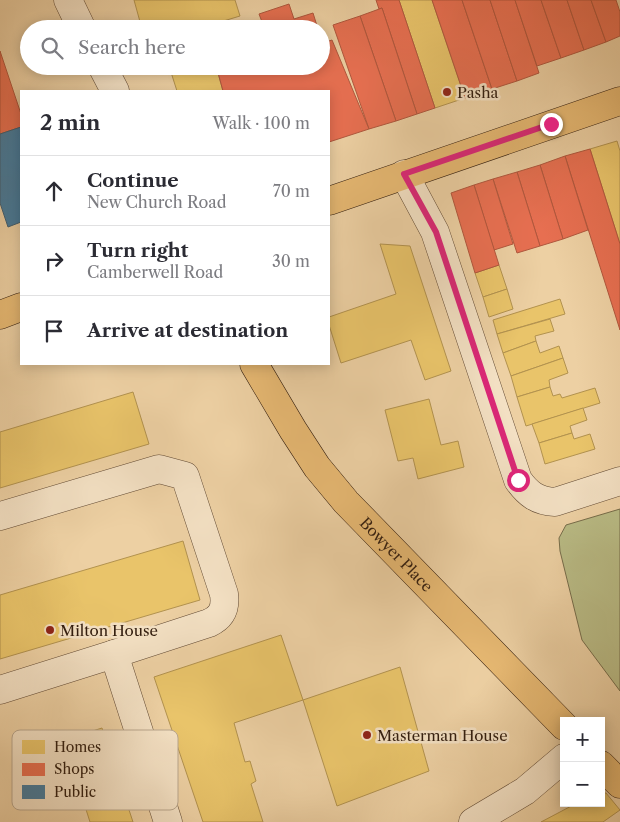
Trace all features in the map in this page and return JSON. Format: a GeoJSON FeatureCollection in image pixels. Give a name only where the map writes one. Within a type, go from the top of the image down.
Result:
{"type":"FeatureCollection","features":[{"type":"Feature","properties":{"kind":"main road"},"geometry":{"type":"LineString","coordinates":[[330,200],[620,101]]}},
{"type":"Feature","properties":{"kind":"main road"},"geometry":{"type":"LineString","coordinates":[[0,315],[20,307]]}},
{"type":"Feature","properties":{"kind":"main road","name":"Bowyer Place"},"geometry":{"type":"LineString","coordinates":[[255,365],[317,468],[346,502],[560,722]]}},
{"type":"Feature","properties":{"kind":"main road"},"geometry":{"type":"LineString","coordinates":[[605,768],[620,784]]}},
{"type":"Feature","properties":{"kind":"street"},"geometry":{"type":"LineString","coordinates":[[68,0],[78,20]]}},
{"type":"Feature","properties":{"kind":"street"},"geometry":{"type":"LineString","coordinates":[[107,75],[114,90]]}},
{"type":"Feature","properties":{"kind":"street"},"geometry":{"type":"LineString","coordinates":[[404,174],[436,232],[518,480],[535,498],[544,502],[555,502],[620,481]]}},
{"type":"Feature","properties":{"kind":"street"},"geometry":{"type":"LineString","coordinates":[[0,516],[159,468],[185,476],[224,594],[225,604],[222,614],[217,620],[0,690]]}},
{"type":"Feature","properties":{"kind":"street"},"geometry":{"type":"LineString","coordinates":[[114,654],[138,730]]}},
{"type":"Feature","properties":{"kind":"street"},"geometry":{"type":"LineString","coordinates":[[473,822],[525,791],[560,761]]}},
{"type":"Feature","properties":{"kind":"street"},"geometry":{"type":"LineString","coordinates":[[164,810],[168,822]]}},
{"type":"Feature","properties":{"kind":"green space"},"geometry":{"type":"Polygon","coordinates":[[[620,509],[620,691],[582,640],[560,551],[559,538],[566,525],[620,509]]]}},
{"type":"Feature","properties":{"kind":"building: Homes"},"geometry":{"type":"Polygon","coordinates":[[[134,0],[235,0],[240,16],[227,20],[140,20],[134,0]]]}},
{"type":"Feature","properties":{"kind":"building: Homes"},"geometry":{"type":"Polygon","coordinates":[[[399,0],[432,0],[465,98],[435,108],[399,0]]]}},
{"type":"Feature","properties":{"kind":"building: Homes"},"geometry":{"type":"Polygon","coordinates":[[[172,75],[219,75],[223,90],[177,90],[172,75]]]}},
{"type":"Feature","properties":{"kind":"building: Homes"},"geometry":{"type":"Polygon","coordinates":[[[617,141],[620,151],[620,244],[590,149],[617,141]]]}},
{"type":"Feature","properties":{"kind":"building: Homes"},"geometry":{"type":"Polygon","coordinates":[[[380,244],[410,246],[451,371],[425,380],[411,340],[341,363],[330,328],[330,317],[396,294],[380,244]]]}},
{"type":"Feature","properties":{"kind":"building: Homes"},"geometry":{"type":"Polygon","coordinates":[[[499,265],[507,289],[483,297],[475,273],[499,265]]]}},
{"type":"Feature","properties":{"kind":"building: Homes"},"geometry":{"type":"Polygon","coordinates":[[[507,289],[513,309],[489,317],[483,297],[507,289]]]}},
{"type":"Feature","properties":{"kind":"building: Homes"},"geometry":{"type":"Polygon","coordinates":[[[560,299],[565,314],[497,334],[493,320],[560,299]]]}},
{"type":"Feature","properties":{"kind":"building: Homes"},"geometry":{"type":"Polygon","coordinates":[[[550,319],[554,331],[535,336],[536,341],[503,353],[497,334],[550,319]]]}},
{"type":"Feature","properties":{"kind":"building: Homes"},"geometry":{"type":"Polygon","coordinates":[[[536,341],[540,353],[559,346],[563,358],[511,376],[503,353],[536,341]]]}},
{"type":"Feature","properties":{"kind":"building: Homes"},"geometry":{"type":"Polygon","coordinates":[[[563,358],[568,373],[549,380],[550,387],[517,397],[511,376],[563,358]]]}},
{"type":"Feature","properties":{"kind":"building: Homes"},"geometry":{"type":"Polygon","coordinates":[[[550,387],[553,396],[560,394],[562,398],[595,388],[600,403],[526,426],[517,397],[550,387]]]}},
{"type":"Feature","properties":{"kind":"building: Homes"},"geometry":{"type":"Polygon","coordinates":[[[133,392],[149,444],[0,488],[0,432],[133,392]]]}},
{"type":"Feature","properties":{"kind":"building: Homes"},"geometry":{"type":"Polygon","coordinates":[[[429,399],[441,445],[458,441],[464,467],[418,479],[413,458],[398,461],[385,410],[429,399]]]}},
{"type":"Feature","properties":{"kind":"building: Homes"},"geometry":{"type":"Polygon","coordinates":[[[583,408],[587,420],[570,426],[572,433],[539,443],[532,424],[583,408]]]}},
{"type":"Feature","properties":{"kind":"building: Homes"},"geometry":{"type":"Polygon","coordinates":[[[572,433],[574,439],[590,434],[595,449],[545,464],[539,443],[572,433]]]}},
{"type":"Feature","properties":{"kind":"building: Homes","name":"Milton House"},"geometry":{"type":"Polygon","coordinates":[[[183,541],[200,600],[0,659],[0,595],[183,541]]]}},
{"type":"Feature","properties":{"kind":"building: Homes"},"geometry":{"type":"Polygon","coordinates":[[[281,635],[303,700],[234,723],[245,762],[250,761],[256,781],[251,784],[263,822],[203,822],[178,748],[178,730],[172,730],[154,677],[281,635]]]}},
{"type":"Feature","properties":{"kind":"building: Homes","name":"Masterman House"},"geometry":{"type":"Polygon","coordinates":[[[400,667],[429,771],[337,806],[303,700],[400,667]]]}},
{"type":"Feature","properties":{"kind":"building: Homes"},"geometry":{"type":"Polygon","coordinates":[[[605,793],[620,810],[603,822],[541,822],[569,807],[605,807],[605,793]]]}},
{"type":"Feature","properties":{"kind":"building: Homes"},"geometry":{"type":"Polygon","coordinates":[[[86,810],[129,810],[133,822],[90,822],[86,810]]]}},
{"type":"Feature","properties":{"kind":"building: Shops"},"geometry":{"type":"Polygon","coordinates":[[[376,0],[399,0],[435,108],[417,114],[382,8],[379,9],[376,0]]]}},
{"type":"Feature","properties":{"kind":"building: Shops"},"geometry":{"type":"Polygon","coordinates":[[[432,0],[462,0],[492,89],[465,98],[432,0]]]}},
{"type":"Feature","properties":{"kind":"building: Shops"},"geometry":{"type":"Polygon","coordinates":[[[462,0],[490,0],[517,81],[492,89],[462,0]]]}},
{"type":"Feature","properties":{"kind":"building: Shops"},"geometry":{"type":"Polygon","coordinates":[[[490,0],[515,0],[539,73],[517,81],[490,0]]]}},
{"type":"Feature","properties":{"kind":"building: Shops"},"geometry":{"type":"Polygon","coordinates":[[[515,0],[541,0],[561,58],[537,66],[515,0]]]}},
{"type":"Feature","properties":{"kind":"building: Shops"},"geometry":{"type":"Polygon","coordinates":[[[541,0],[567,0],[584,50],[561,58],[541,0]]]}},
{"type":"Feature","properties":{"kind":"building: Shops"},"geometry":{"type":"Polygon","coordinates":[[[567,0],[591,0],[606,42],[584,50],[567,0]]]}},
{"type":"Feature","properties":{"kind":"building: Shops"},"geometry":{"type":"Polygon","coordinates":[[[591,0],[616,0],[620,12],[620,36],[606,42],[591,0]]]}},
{"type":"Feature","properties":{"kind":"building: Shops"},"geometry":{"type":"Polygon","coordinates":[[[289,4],[294,19],[313,13],[315,20],[261,20],[259,14],[289,4]]]}},
{"type":"Feature","properties":{"kind":"building: Shops"},"geometry":{"type":"Polygon","coordinates":[[[382,8],[417,114],[396,121],[360,16],[382,8]]]}},
{"type":"Feature","properties":{"kind":"building: Shops"},"geometry":{"type":"Polygon","coordinates":[[[360,16],[396,121],[369,129],[333,25],[360,16]]]}},
{"type":"Feature","properties":{"kind":"building: Shops"},"geometry":{"type":"Polygon","coordinates":[[[332,40],[369,129],[330,142],[330,90],[223,90],[219,75],[330,75],[330,41],[332,40]]]}},
{"type":"Feature","properties":{"kind":"building: Shops"},"geometry":{"type":"Polygon","coordinates":[[[0,51],[20,111],[20,127],[0,134],[0,51]]]}},
{"type":"Feature","properties":{"kind":"building: Shops"},"geometry":{"type":"Polygon","coordinates":[[[590,149],[620,244],[620,330],[565,156],[590,149]]]}},
{"type":"Feature","properties":{"kind":"building: Shops"},"geometry":{"type":"Polygon","coordinates":[[[565,156],[588,230],[563,239],[540,165],[565,156]]]}},
{"type":"Feature","properties":{"kind":"building: Shops"},"geometry":{"type":"Polygon","coordinates":[[[540,165],[563,239],[540,246],[517,172],[540,165]]]}},
{"type":"Feature","properties":{"kind":"building: Shops"},"geometry":{"type":"Polygon","coordinates":[[[517,172],[540,246],[517,253],[493,179],[517,172]]]}},
{"type":"Feature","properties":{"kind":"building: Shops"},"geometry":{"type":"Polygon","coordinates":[[[493,179],[513,244],[494,250],[474,185],[493,179]]]}},
{"type":"Feature","properties":{"kind":"building: Shops"},"geometry":{"type":"Polygon","coordinates":[[[474,185],[499,265],[475,273],[451,193],[474,185]]]}},
{"type":"Feature","properties":{"kind":"building: Public"},"geometry":{"type":"Polygon","coordinates":[[[20,127],[20,222],[8,227],[0,203],[0,134],[20,127]]]}},
{"type":"Feature","properties":{"kind":"place","name":"Pasha"},"geometry":{"type":"Point","coordinates":[447,92]}},
{"type":"Feature","properties":{"kind":"place","name":"Milton House"},"geometry":{"type":"Point","coordinates":[50,630]}},
{"type":"Feature","properties":{"kind":"place","name":"Masterman House"},"geometry":{"type":"Point","coordinates":[367,735]}},
{"type":"Feature","properties":{"kind":"route"},"geometry":{"type":"LineString","coordinates":[[518,480],[436,232],[404,174],[551,124]]}}]}
